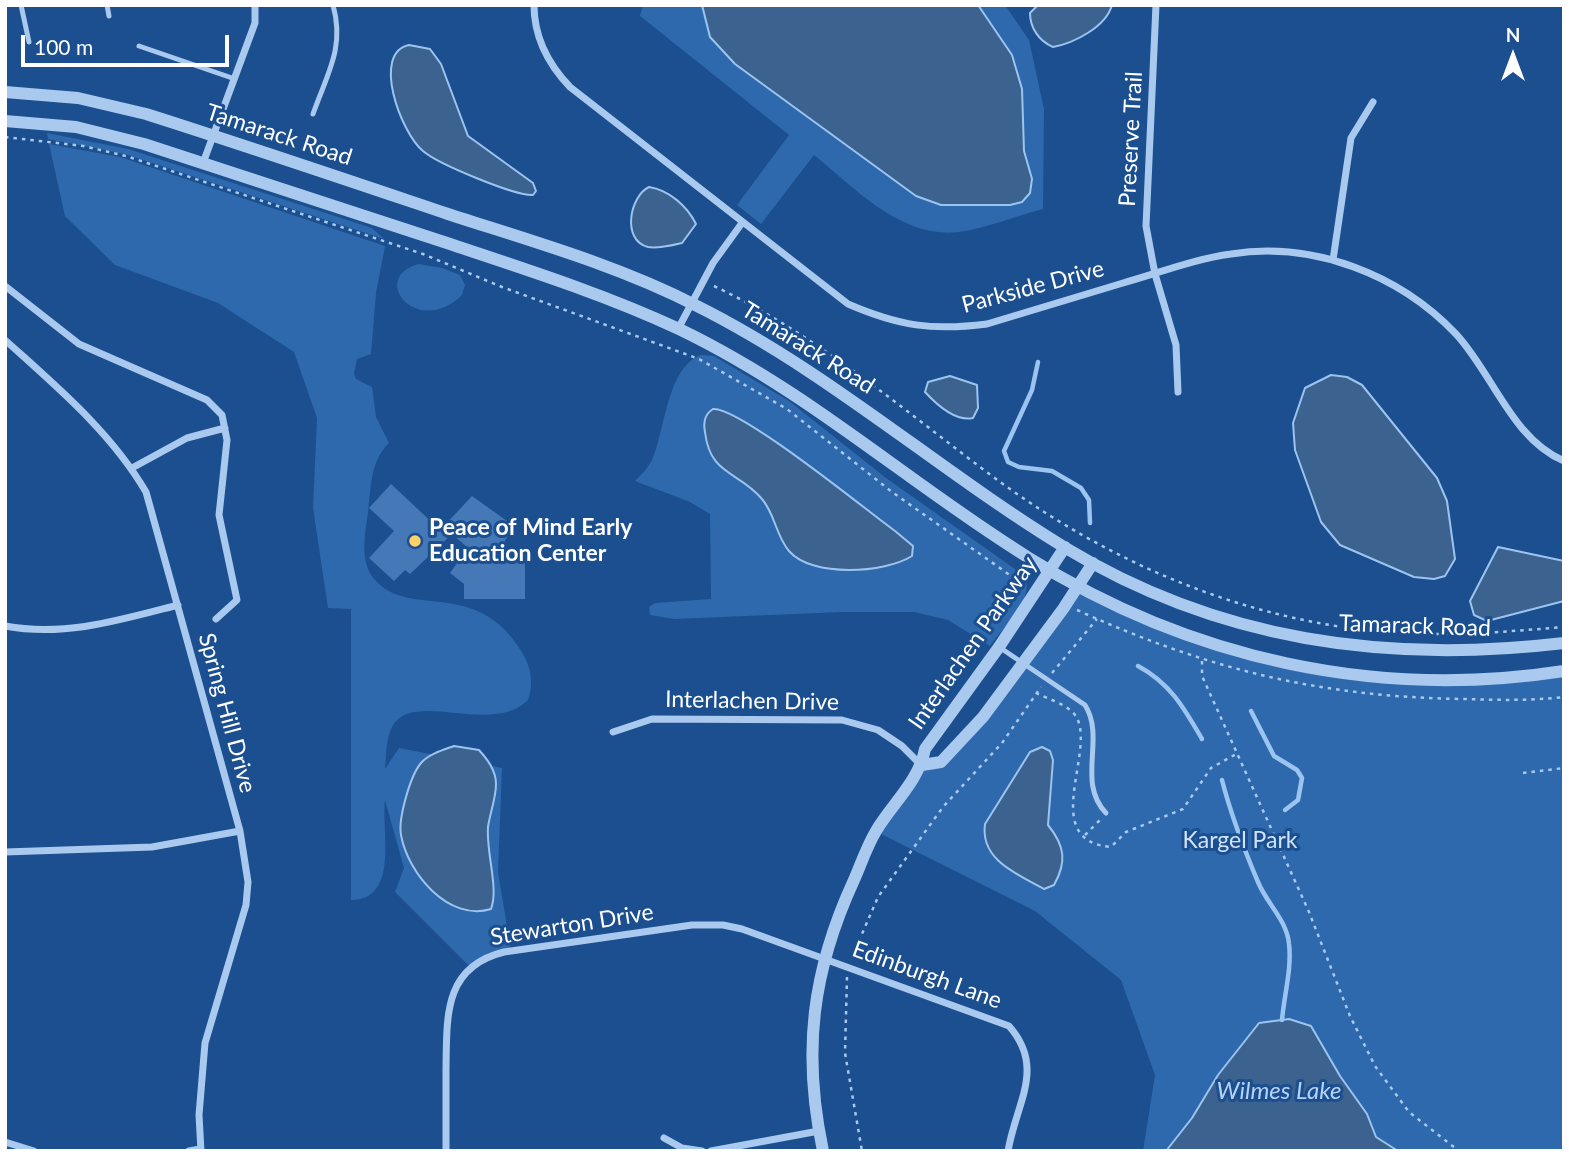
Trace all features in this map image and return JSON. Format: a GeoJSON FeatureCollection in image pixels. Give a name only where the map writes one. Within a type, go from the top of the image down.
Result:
{"type":"FeatureCollection","features":[{"type":"Feature","properties":{"kind":"street"},"geometry":{"type":"LineString","coordinates":[[203,163],[254,23],[255,5]]}},
{"type":"Feature","properties":{"kind":"street","name":"Parkside Drive"},"geometry":{"type":"LineString","coordinates":[[534,5],[536,29],[552,68],[570,87],[848,304],[895,323],[917,327],[958,328],[987,324],[1203,260],[1258,251],[1288,252],[1333,260],[1397,287],[1444,322],[1475,357],[1534,444],[1564,461]]}},
{"type":"Feature","properties":{"kind":"street","name":"Preserve Trail"},"geometry":{"type":"LineString","coordinates":[[1155,274],[1146,226],[1156,5]]}},
{"type":"Feature","properties":{"kind":"street","name":"Tamarack Road"},"geometry":{"type":"LineString","coordinates":[[5,92],[46,93],[108,104],[215,136],[551,247],[692,303],[807,368],[1065,547],[1093,563],[1200,611],[1260,630],[1322,643],[1385,650],[1447,652],[1564,643]]}},
{"type":"Feature","properties":{"kind":"street"},"geometry":{"type":"LineString","coordinates":[[1333,260],[1351,138],[1373,102]]}},
{"type":"Feature","properties":{"kind":"street","name":"Tamarack Road"},"geometry":{"type":"LineString","coordinates":[[5,121],[45,123],[107,134],[203,163],[567,283],[678,329],[743,361],[792,391],[1077,587],[1188,637],[1315,671],[1384,679],[1515,678],[1564,671]]}},
{"type":"Feature","properties":{"kind":"street"},"geometry":{"type":"LineString","coordinates":[[678,329],[704,281],[742,223]]}},
{"type":"Feature","properties":{"kind":"street"},"geometry":{"type":"LineString","coordinates":[[1155,274],[1176,345],[1178,392]]}},
{"type":"Feature","properties":{"kind":"street"},"geometry":{"type":"LineString","coordinates":[[5,286],[79,344],[110,360],[207,400],[222,415],[225,428],[187,438],[132,468]]}},
{"type":"Feature","properties":{"kind":"street","name":"Spring Hill Drive"},"geometry":{"type":"LineString","coordinates":[[5,340],[76,405],[132,468],[153,511],[240,831],[248,882],[246,905],[205,1043],[199,1115],[200,1150],[189,1151]]}},
{"type":"Feature","properties":{"kind":"street","name":"Spring Hill Drive"},"geometry":{"type":"LineString","coordinates":[[216,619],[237,600],[219,515],[227,440],[225,428]]}},
{"type":"Feature","properties":{"kind":"street","name":"Interlachen Parkway"},"geometry":{"type":"LineString","coordinates":[[823,1151],[814,1099],[811,1034],[825,959],[842,906],[876,831],[922,765],[925,749],[999,647],[1065,547]]}},
{"type":"Feature","properties":{"kind":"street","name":"Interlachen Parkway"},"geometry":{"type":"LineString","coordinates":[[922,765],[941,762],[983,717],[1093,563]]}},
{"type":"Feature","properties":{"kind":"street"},"geometry":{"type":"LineString","coordinates":[[5,626],[69,630],[102,625],[178,605]]}},
{"type":"Feature","properties":{"kind":"street","name":"Interlachen Drive"},"geometry":{"type":"LineString","coordinates":[[612,732],[652,719],[842,720],[878,730],[902,746],[922,765]]}},
{"type":"Feature","properties":{"kind":"street"},"geometry":{"type":"LineString","coordinates":[[5,852],[116,850],[190,841],[240,831]]}},
{"type":"Feature","properties":{"kind":"street","name":"Stewarton Drive"},"geometry":{"type":"LineString","coordinates":[[446,1151],[449,1006],[464,974],[488,956],[707,924],[742,929],[825,959]]}},
{"type":"Feature","properties":{"kind":"street","name":"Edinburgh Lane"},"geometry":{"type":"LineString","coordinates":[[825,959],[1009,1026],[1020,1039],[1029,1067],[1028,1083],[1008,1151]]}},
{"type":"Feature","properties":{"kind":"street"},"geometry":{"type":"LineString","coordinates":[[711,1151],[819,1131]]}},
{"type":"Feature","properties":{"kind":"street"},"geometry":{"type":"LineString","coordinates":[[664,1138],[682,1148],[702,1151]]}},
{"type":"Feature","properties":{"kind":"street"},"geometry":{"type":"LineString","coordinates":[[5,1142],[34,1151]]}},
{"type":"Feature","properties":{"kind":"lane"},"geometry":{"type":"LineString","coordinates":[[21,5],[29,42]]}},
{"type":"Feature","properties":{"kind":"lane"},"geometry":{"type":"LineString","coordinates":[[107,5],[110,16]]}},
{"type":"Feature","properties":{"kind":"lane"},"geometry":{"type":"LineString","coordinates":[[313,114],[338,43],[339,27],[333,5]]}},
{"type":"Feature","properties":{"kind":"lane"},"geometry":{"type":"LineString","coordinates":[[139,46],[235,79]]}},
{"type":"Feature","properties":{"kind":"lane"},"geometry":{"type":"LineString","coordinates":[[999,647],[1078,698],[1090,712],[1091,784],[1098,803],[1106,813]]}},
{"type":"Feature","properties":{"kind":"path"},"geometry":{"type":"LineString","coordinates":[[5,137],[82,146],[135,159],[423,254],[502,287],[694,357],[787,410],[892,492],[1027,588]]}},
{"type":"Feature","properties":{"kind":"path"},"geometry":{"type":"LineString","coordinates":[[704,281],[764,312],[841,359],[994,477],[1071,530],[1179,583],[1236,603],[1357,629],[1448,634],[1564,627]]}},
{"type":"Feature","properties":{"kind":"path"},"geometry":{"type":"LineString","coordinates":[[862,1151],[845,1053],[848,967],[878,897],[943,807],[1002,743],[1036,693],[1097,619]]}},
{"type":"Feature","properties":{"kind":"path"},"geometry":{"type":"LineString","coordinates":[[1202,661],[1202,676],[1239,752],[1309,912],[1350,1016],[1375,1066],[1409,1112],[1459,1151]]}},
{"type":"Feature","properties":{"kind":"path"},"geometry":{"type":"LineString","coordinates":[[1036,693],[1068,709],[1077,718],[1080,733],[1073,814],[1085,835],[1095,843],[1111,846],[1126,831],[1175,813],[1190,801],[1216,763],[1239,752]]}},
{"type":"Feature","properties":{"kind":"path"},"geometry":{"type":"LineString","coordinates":[[1523,773],[1564,768]]}},
{"type":"Feature","properties":{"kind":"path"},"geometry":{"type":"LineString","coordinates":[[1085,835],[1106,813]]}},
{"type":"Feature","properties":{"kind":"green space"},"geometry":{"type":"Polygon","coordinates":[[[643,5],[1005,5],[1029,40],[1044,109],[1043,209],[959,232],[918,228],[880,209],[814,155],[761,224],[737,205],[789,135],[640,16],[643,5]]]}},
{"type":"Feature","properties":{"kind":"green space"},"geometry":{"type":"Polygon","coordinates":[[[47,133],[128,149],[372,228],[384,239],[125,154],[48,139],[47,133]]]}},
{"type":"Feature","properties":{"kind":"green space"},"geometry":{"type":"Polygon","coordinates":[[[49,144],[120,157],[385,246],[376,293],[371,354],[357,359],[354,373],[356,379],[372,387],[376,417],[389,443],[378,458],[372,475],[365,539],[367,565],[375,580],[390,591],[407,597],[466,607],[486,615],[505,630],[523,654],[530,670],[531,682],[528,700],[513,710],[475,715],[418,711],[404,715],[391,730],[385,769],[399,748],[502,768],[498,872],[511,951],[470,967],[395,892],[404,868],[385,800],[385,861],[382,876],[376,889],[366,897],[351,900],[351,609],[328,608],[313,508],[317,418],[294,352],[218,303],[115,265],[65,216],[49,144]]]}},
{"type":"Feature","properties":{"kind":"green space"},"geometry":{"type":"Polygon","coordinates":[[[419,264],[460,275],[465,285],[462,295],[445,307],[429,311],[415,308],[404,301],[398,291],[398,281],[404,271],[419,264]]]}},
{"type":"Feature","properties":{"kind":"green space"},"geometry":{"type":"Polygon","coordinates":[[[701,355],[714,356],[789,401],[886,478],[1022,574],[1026,582],[1023,601],[990,646],[948,620],[914,612],[674,619],[650,615],[649,607],[655,603],[711,599],[710,514],[690,502],[635,481],[652,460],[669,401],[681,372],[701,355]]]}},
{"type":"Feature","properties":{"kind":"green space","name":"Kargel Park"},"geometry":{"type":"Polygon","coordinates":[[[1077,587],[1188,637],[1353,676],[1564,674],[1564,1151],[1398,1151],[1376,1137],[1367,1113],[1340,1076],[1311,1026],[1259,1023],[1218,1075],[1192,1118],[1166,1151],[1143,1151],[1155,1075],[1121,980],[1035,911],[875,831],[922,765],[941,762],[1077,587]]]}},
{"type":"Feature","properties":{"kind":"water"},"geometry":{"type":"Polygon","coordinates":[[[702,5],[978,5],[1012,55],[1022,89],[1024,151],[1032,179],[1030,193],[1022,202],[1010,205],[941,205],[916,196],[735,64],[710,37],[702,5]]]}},
{"type":"Feature","properties":{"kind":"water"},"geometry":{"type":"Polygon","coordinates":[[[1038,5],[1112,5],[1103,20],[1088,33],[1053,47],[1040,38],[1032,24],[1030,13],[1038,5]]]}},
{"type":"Feature","properties":{"kind":"water"},"geometry":{"type":"Polygon","coordinates":[[[409,45],[430,49],[441,64],[468,136],[533,183],[536,191],[533,195],[494,185],[460,171],[431,157],[415,142],[399,112],[391,77],[392,62],[398,51],[409,45]]]}},
{"type":"Feature","properties":{"kind":"water"},"geometry":{"type":"Polygon","coordinates":[[[649,187],[670,195],[692,217],[696,224],[682,243],[648,247],[634,236],[631,227],[633,208],[642,192],[649,187]]]}},
{"type":"Feature","properties":{"kind":"water"},"geometry":{"type":"Polygon","coordinates":[[[1331,375],[1347,377],[1362,385],[1437,478],[1447,501],[1455,559],[1445,576],[1434,579],[1414,577],[1340,545],[1321,522],[1295,450],[1293,423],[1305,388],[1331,375]]]}},
{"type":"Feature","properties":{"kind":"water"},"geometry":{"type":"Polygon","coordinates":[[[950,376],[977,385],[978,408],[973,418],[953,415],[925,392],[928,382],[950,376]]]}},
{"type":"Feature","properties":{"kind":"water"},"geometry":{"type":"Polygon","coordinates":[[[713,409],[749,424],[803,461],[913,546],[912,556],[885,566],[849,570],[814,566],[800,560],[785,545],[762,499],[727,472],[713,457],[704,425],[706,416],[713,409]]]}},
{"type":"Feature","properties":{"kind":"water"},"geometry":{"type":"Polygon","coordinates":[[[1498,547],[1564,561],[1564,601],[1487,621],[1474,615],[1470,601],[1498,547]]]}},
{"type":"Feature","properties":{"kind":"water"},"geometry":{"type":"Polygon","coordinates":[[[454,746],[479,750],[491,765],[496,779],[488,827],[494,891],[491,909],[475,911],[460,908],[433,892],[412,865],[401,835],[403,809],[417,769],[428,757],[454,746]]]}},
{"type":"Feature","properties":{"kind":"water"},"geometry":{"type":"Polygon","coordinates":[[[1042,747],[1050,751],[1053,760],[1048,825],[1058,840],[1062,854],[1061,869],[1054,885],[1044,889],[1002,864],[988,847],[985,837],[985,824],[1030,752],[1042,747]]]}},
{"type":"Feature","properties":{"kind":"water","name":"Wilmes Lake"},"geometry":{"type":"Polygon","coordinates":[[[1289,1019],[1311,1026],[1340,1076],[1367,1114],[1376,1137],[1398,1151],[1166,1151],[1192,1118],[1218,1075],[1259,1023],[1289,1019]]]}},
{"type":"Feature","properties":{"kind":"building","name":"Peace of Mind Early Education Center"},"geometry":{"type":"Polygon","coordinates":[[[391,484],[437,527],[441,523],[444,526],[472,496],[514,526],[500,549],[516,559],[525,559],[525,599],[464,599],[464,584],[450,573],[468,548],[452,534],[410,574],[405,570],[394,581],[369,558],[394,531],[369,508],[391,484]]]}},
{"type":"Feature","properties":{"kind":"waterway"},"geometry":{"type":"LineString","coordinates":[[1038,362],[1032,390],[1004,451],[1008,462],[1019,467],[1052,471],[1081,488],[1089,500],[1090,523]]}},
{"type":"Feature","properties":{"kind":"waterway"},"geometry":{"type":"LineString","coordinates":[[1138,666],[1168,688],[1202,739]]}},
{"type":"Feature","properties":{"kind":"waterway"},"geometry":{"type":"LineString","coordinates":[[1251,711],[1274,756],[1297,770],[1302,778],[1298,800],[1285,810]]}},
{"type":"Feature","properties":{"kind":"waterway"},"geometry":{"type":"LineString","coordinates":[[1222,780],[1238,832],[1258,882],[1285,927],[1289,963],[1282,1020]]}},
{"type":"Feature","properties":{"kind":"place","name":"Peace of Mind Early Education Center"},"geometry":{"type":"Point","coordinates":[415,541]}}]}
